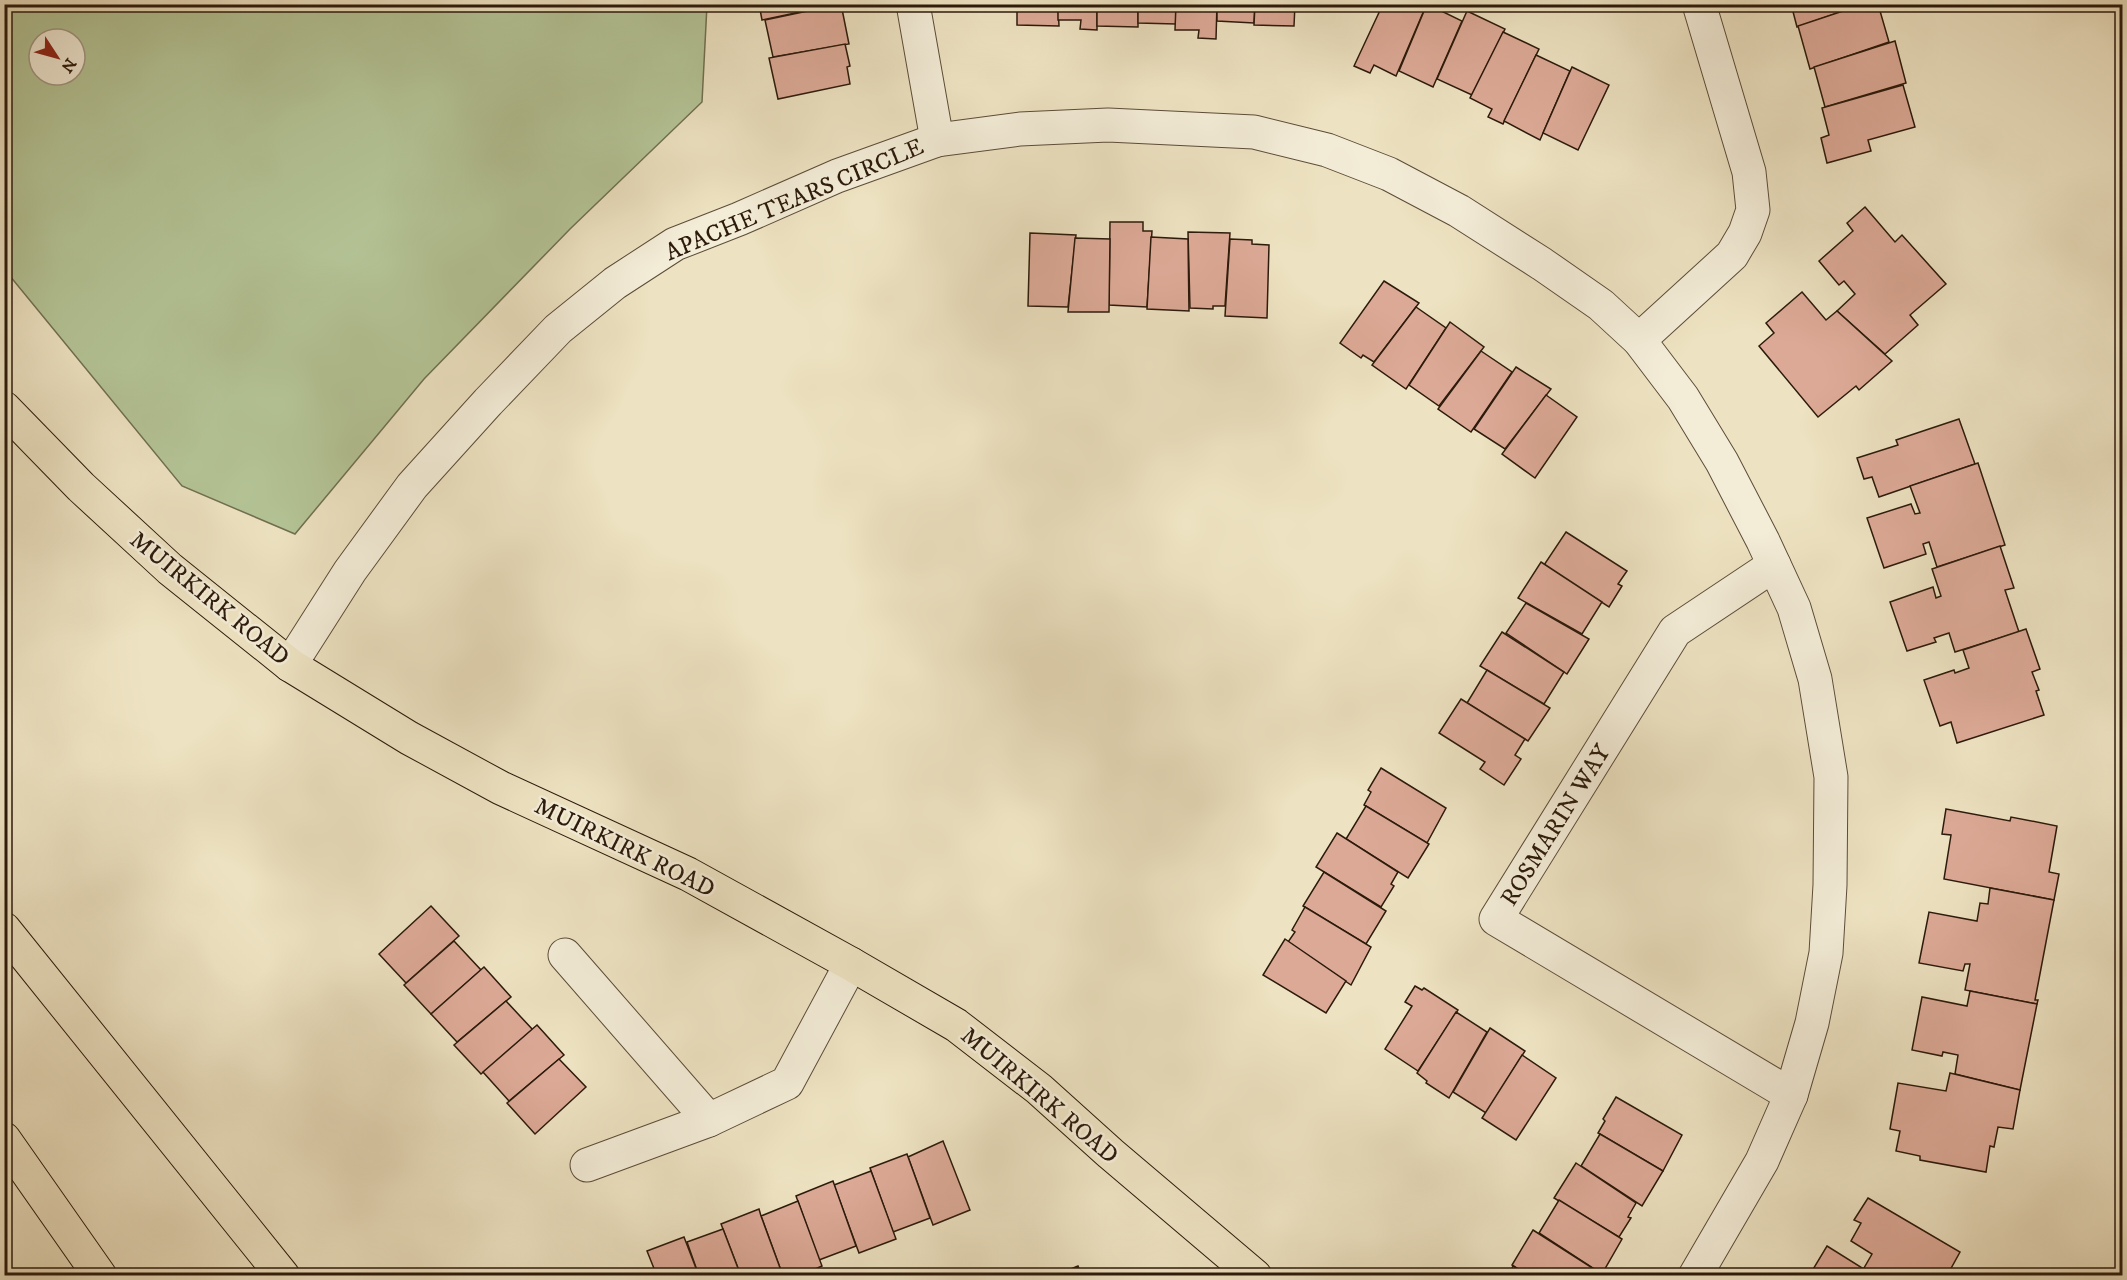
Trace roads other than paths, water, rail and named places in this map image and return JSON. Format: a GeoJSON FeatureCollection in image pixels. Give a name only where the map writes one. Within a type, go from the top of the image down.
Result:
{"type":"FeatureCollection","features":[{"type":"Feature","properties":{"kind":"main road","name":"MUIRKIRK ROAD"},"geometry":{"type":"LineString","coordinates":[[4,408],[81,487],[170,569],[290,665],[409,738],[501,788],[688,874],[956,1025],[1039,1089],[1110,1153],[1254,1275]]}},
{"type":"Feature","properties":{"kind":"main road"},"geometry":{"type":"LineString","coordinates":[[4,929],[283,1275]]}},
{"type":"Feature","properties":{"kind":"main road"},"geometry":{"type":"LineString","coordinates":[[4,1139],[100,1275]]}},
{"type":"Feature","properties":{"kind":"street"},"geometry":{"type":"LineString","coordinates":[[913,4],[937,140]]}},
{"type":"Feature","properties":{"kind":"street"},"geometry":{"type":"LineString","coordinates":[[1638,340],[1732,255],[1753,210],[1749,172],[1699,4]]}},
{"type":"Feature","properties":{"kind":"street","name":"APACHE TEARS CIRCLE"},"geometry":{"type":"LineString","coordinates":[[290,665],[350,571],[412,486],[558,329],[615,283],[675,244],[740,219],[837,176],[937,140],[1020,129],[1108,125],[1254,132],[1327,150],[1389,174],[1459,211],[1542,264],[1601,305],[1638,340],[1683,398],[1722,462],[1794,608],[1815,680],[1831,777],[1830,885],[1826,953],[1812,1023],[1791,1095],[1762,1161],[1695,1275]]}},
{"type":"Feature","properties":{"kind":"street","name":"ROSMARIN WAY"},"geometry":{"type":"LineString","coordinates":[[1774,565],[1675,631],[1496,919],[1791,1095]]}},
{"type":"Feature","properties":{"kind":"street"},"geometry":{"type":"LineString","coordinates":[[565,955],[709,1120]]}},
{"type":"Feature","properties":{"kind":"street"},"geometry":{"type":"LineString","coordinates":[[587,1165],[709,1120],[787,1083],[851,964]]}}]}
